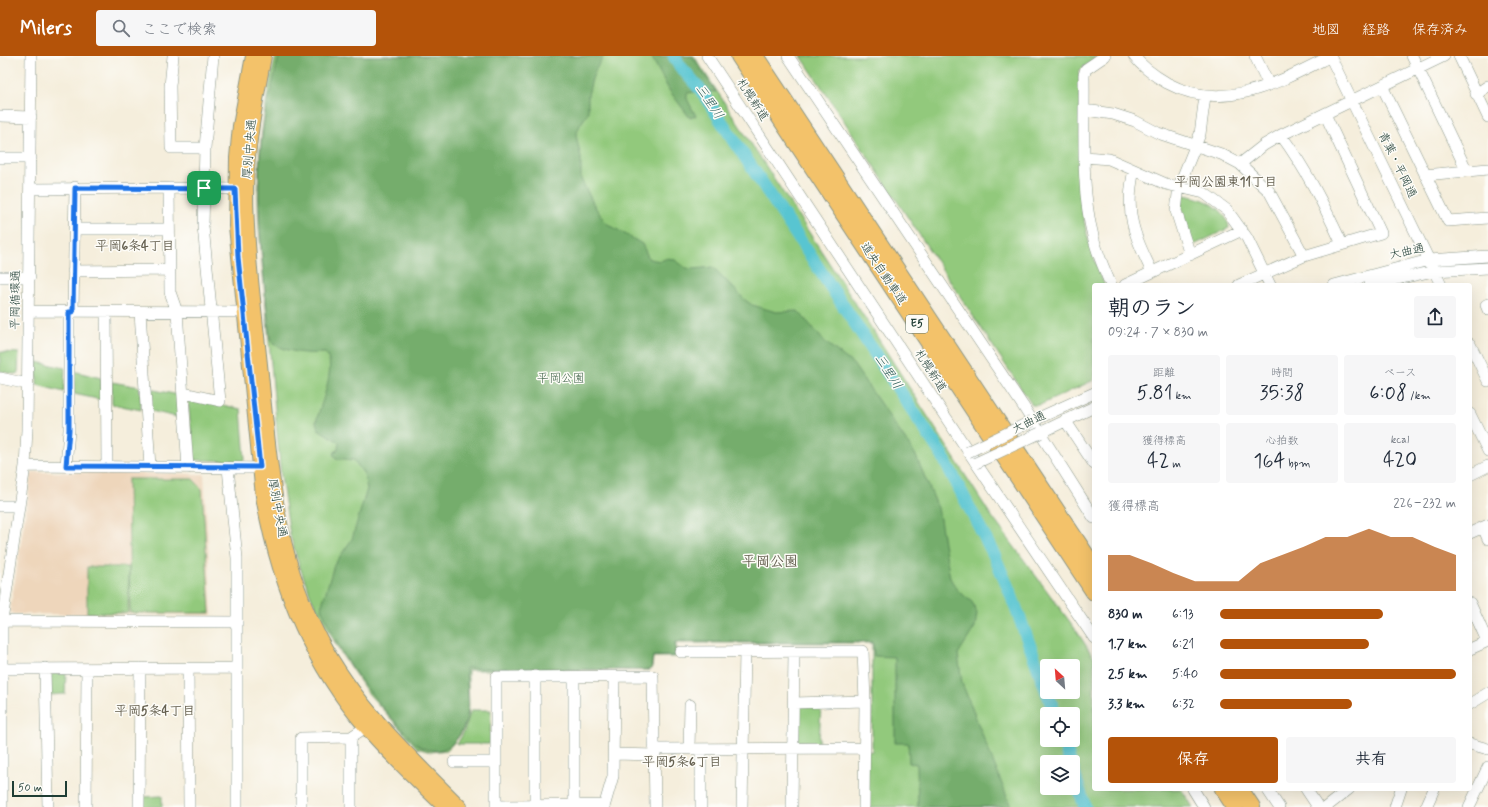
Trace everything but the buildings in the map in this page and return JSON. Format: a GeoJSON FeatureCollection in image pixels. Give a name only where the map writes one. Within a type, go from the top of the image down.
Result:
{"type":"FeatureCollection","features":[{"type":"Feature","properties":{"kind":"highway","name":"道央自動車道"},"geometry":{"type":"LineString","coordinates":[[739,56],[1092,589]]}},
{"type":"Feature","properties":{"kind":"highway","name":"道央自動車道"},"geometry":{"type":"LineString","coordinates":[[755,56],[1092,565]]}},
{"type":"Feature","properties":{"kind":"highway"},"geometry":{"type":"LineString","coordinates":[[1225,791],[1235,807]]}},
{"type":"Feature","properties":{"kind":"highway"},"geometry":{"type":"LineString","coordinates":[[1241,791],[1252,807]]}},
{"type":"Feature","properties":{"kind":"main road","name":"厚別中央通"},"geometry":{"type":"LineString","coordinates":[[253,56],[240,126],[235,189],[236,226],[244,312],[265,468],[292,573],[314,628],[332,661],[356,696],[377,722],[460,807]]}},
{"type":"Feature","properties":{"kind":"main road","name":"厚別中央通"},"geometry":{"type":"LineString","coordinates":[[264,56],[252,118],[246,189],[249,252],[270,536],[288,597],[300,626],[322,667],[366,727],[445,807]]}},
{"type":"Feature","properties":{"kind":"street","name":"平岡循環通"},"geometry":{"type":"LineString","coordinates":[[2,807],[2,621],[25,466],[30,311],[31,56]]}},
{"type":"Feature","properties":{"kind":"street"},"geometry":{"type":"LineString","coordinates":[[173,56],[170,86],[171,148],[205,148]]}},
{"type":"Feature","properties":{"kind":"street"},"geometry":{"type":"LineString","coordinates":[[184,394],[220,401],[203,226],[205,148],[213,56]]}},
{"type":"Feature","properties":{"kind":"street","name":"札幌新道"},"geometry":{"type":"LineString","coordinates":[[707,56],[968,452],[1092,635]]}},
{"type":"Feature","properties":{"kind":"street"},"geometry":{"type":"LineString","coordinates":[[788,56],[1040,432],[1092,515]]}},
{"type":"Feature","properties":{"kind":"street"},"geometry":{"type":"LineString","coordinates":[[1105,56],[1086,69],[1084,75],[1085,157],[1086,186],[1092,235],[1098,256],[1110,283]]}},
{"type":"Feature","properties":{"kind":"street"},"geometry":{"type":"LineString","coordinates":[[1134,56],[1156,77],[1178,89],[1205,96],[1234,95],[1269,85],[1331,56]]}},
{"type":"Feature","properties":{"kind":"street"},"geometry":{"type":"LineString","coordinates":[[1255,56],[1269,85]]}},
{"type":"Feature","properties":{"kind":"street","name":"青葉・平岡通"},"geometry":{"type":"LineString","coordinates":[[1331,56],[1440,283]]}},
{"type":"Feature","properties":{"kind":"street"},"geometry":{"type":"LineString","coordinates":[[1412,56],[1467,171]]}},
{"type":"Feature","properties":{"kind":"street"},"geometry":{"type":"LineString","coordinates":[[1240,164],[1264,145],[1281,135],[1444,56]]}},
{"type":"Feature","properties":{"kind":"street"},"geometry":{"type":"LineString","coordinates":[[1459,56],[1488,117]]}},
{"type":"Feature","properties":{"kind":"street"},"geometry":{"type":"LineString","coordinates":[[1382,86],[1424,175],[1448,221],[1488,218]]}},
{"type":"Feature","properties":{"kind":"street"},"geometry":{"type":"LineString","coordinates":[[1476,94],[1488,86]]}},
{"type":"Feature","properties":{"kind":"street"},"geometry":{"type":"LineString","coordinates":[[1190,255],[1176,211],[1179,186],[1200,134],[1205,96]]}},
{"type":"Feature","properties":{"kind":"street"},"geometry":{"type":"LineString","coordinates":[[1085,110],[1113,114],[1221,154],[1240,164],[1269,191],[1304,256]]}},
{"type":"Feature","properties":{"kind":"street"},"geometry":{"type":"LineString","coordinates":[[1243,283],[1304,256],[1381,233],[1324,114]]}},
{"type":"Feature","properties":{"kind":"street"},"geometry":{"type":"LineString","coordinates":[[0,116],[31,116]]}},
{"type":"Feature","properties":{"kind":"street"},"geometry":{"type":"LineString","coordinates":[[1281,135],[1303,166],[1322,200],[1342,244]]}},
{"type":"Feature","properties":{"kind":"street"},"geometry":{"type":"LineString","coordinates":[[1085,157],[1110,160],[1166,184],[1204,193],[1227,210],[1242,230],[1269,283]]}},
{"type":"Feature","properties":{"kind":"street"},"geometry":{"type":"LineString","coordinates":[[0,158],[31,158]]}},
{"type":"Feature","properties":{"kind":"street"},"geometry":{"type":"LineString","coordinates":[[1424,175],[1488,169]]}},
{"type":"Feature","properties":{"kind":"street"},"geometry":{"type":"LineString","coordinates":[[1134,170],[1130,186],[1130,210],[1135,238],[1152,272]]}},
{"type":"Feature","properties":{"kind":"street"},"geometry":{"type":"LineString","coordinates":[[31,188],[235,189]]}},
{"type":"Feature","properties":{"kind":"street"},"geometry":{"type":"LineString","coordinates":[[66,466],[69,430],[75,188]]}},
{"type":"Feature","properties":{"kind":"street"},"geometry":{"type":"LineString","coordinates":[[169,188],[168,229],[170,292],[178,312],[188,468]]}},
{"type":"Feature","properties":{"kind":"street"},"geometry":{"type":"LineString","coordinates":[[74,229],[168,229]]}},
{"type":"Feature","properties":{"kind":"street"},"geometry":{"type":"LineString","coordinates":[[1129,283],[1242,230]]}},
{"type":"Feature","properties":{"kind":"street","name":"大曲通"},"geometry":{"type":"LineString","coordinates":[[1342,283],[1429,260],[1488,256]]}},
{"type":"Feature","properties":{"kind":"street","name":"大曲通"},"geometry":{"type":"LineString","coordinates":[[1379,283],[1434,271],[1488,268]]}},
{"type":"Feature","properties":{"kind":"street"},"geometry":{"type":"LineString","coordinates":[[73,271],[169,270]]}},
{"type":"Feature","properties":{"kind":"street"},"geometry":{"type":"LineString","coordinates":[[0,277],[30,277]]}},
{"type":"Feature","properties":{"kind":"street"},"geometry":{"type":"LineString","coordinates":[[1488,304],[1486,305],[1488,310]]}},
{"type":"Feature","properties":{"kind":"street"},"geometry":{"type":"LineString","coordinates":[[30,311],[244,312]]}},
{"type":"Feature","properties":{"kind":"street"},"geometry":{"type":"LineString","coordinates":[[106,312],[107,467]]}},
{"type":"Feature","properties":{"kind":"street"},"geometry":{"type":"LineString","coordinates":[[140,312],[150,467]]}},
{"type":"Feature","properties":{"kind":"street"},"geometry":{"type":"LineString","coordinates":[[1472,348],[1488,381]]}},
{"type":"Feature","properties":{"kind":"street"},"geometry":{"type":"LineString","coordinates":[[0,378],[28,384]]}},
{"type":"Feature","properties":{"kind":"street","name":"大曲通"},"geometry":{"type":"LineString","coordinates":[[968,452],[1092,394]]}},
{"type":"Feature","properties":{"kind":"street","name":"大曲通"},"geometry":{"type":"LineString","coordinates":[[976,463],[1092,408]]}},
{"type":"Feature","properties":{"kind":"street"},"geometry":{"type":"LineString","coordinates":[[1065,420],[1090,449]]}},
{"type":"Feature","properties":{"kind":"street"},"geometry":{"type":"LineString","coordinates":[[1472,421],[1488,451]]}},
{"type":"Feature","properties":{"kind":"street"},"geometry":{"type":"LineString","coordinates":[[25,466],[265,468]]}},
{"type":"Feature","properties":{"kind":"street"},"geometry":{"type":"LineString","coordinates":[[1472,474],[1488,466]]}},
{"type":"Feature","properties":{"kind":"street"},"geometry":{"type":"LineString","coordinates":[[228,468],[237,558],[237,807]]}},
{"type":"Feature","properties":{"kind":"street"},"geometry":{"type":"LineString","coordinates":[[0,506],[18,506]]}},
{"type":"Feature","properties":{"kind":"street"},"geometry":{"type":"LineString","coordinates":[[1472,532],[1485,526],[1488,539]]}},
{"type":"Feature","properties":{"kind":"street"},"geometry":{"type":"LineString","coordinates":[[1472,607],[1488,641],[1472,648]]}},
{"type":"Feature","properties":{"kind":"street"},"geometry":{"type":"LineString","coordinates":[[2,621],[236,622]]}},
{"type":"Feature","properties":{"kind":"street"},"geometry":{"type":"LineString","coordinates":[[681,652],[864,651],[864,807]]}},
{"type":"Feature","properties":{"kind":"street"},"geometry":{"type":"LineString","coordinates":[[742,807],[745,652]]}},
{"type":"Feature","properties":{"kind":"street"},"geometry":{"type":"LineString","coordinates":[[792,807],[794,652]]}},
{"type":"Feature","properties":{"kind":"street"},"geometry":{"type":"LineString","coordinates":[[45,668],[48,807]]}},
{"type":"Feature","properties":{"kind":"street"},"geometry":{"type":"LineString","coordinates":[[139,807],[140,668]]}},
{"type":"Feature","properties":{"kind":"street"},"geometry":{"type":"LineString","coordinates":[[188,668],[189,807]]}},
{"type":"Feature","properties":{"kind":"street"},"geometry":{"type":"LineString","coordinates":[[1,669],[236,668]]}},
{"type":"Feature","properties":{"kind":"street"},"geometry":{"type":"LineString","coordinates":[[86,807],[87,669]]}},
{"type":"Feature","properties":{"kind":"street"},"geometry":{"type":"LineString","coordinates":[[535,676],[535,806]]}},
{"type":"Feature","properties":{"kind":"street"},"geometry":{"type":"LineString","coordinates":[[614,677],[613,776],[604,806],[496,806],[496,677],[654,676],[655,807]]}},
{"type":"Feature","properties":{"kind":"street"},"geometry":{"type":"LineString","coordinates":[[574,677],[574,805]]}},
{"type":"Feature","properties":{"kind":"street"},"geometry":{"type":"LineString","coordinates":[[1472,703],[1488,693]]}},
{"type":"Feature","properties":{"kind":"street"},"geometry":{"type":"LineString","coordinates":[[794,703],[865,701]]}},
{"type":"Feature","properties":{"kind":"street"},"geometry":{"type":"LineString","coordinates":[[689,749],[690,705]]}},
{"type":"Feature","properties":{"kind":"street"},"geometry":{"type":"LineString","coordinates":[[301,807],[302,738],[351,738],[366,727]]}},
{"type":"Feature","properties":{"kind":"street"},"geometry":{"type":"LineString","coordinates":[[351,738],[351,807]]}},
{"type":"Feature","properties":{"kind":"street"},"geometry":{"type":"LineString","coordinates":[[1472,745],[1488,749]]}},
{"type":"Feature","properties":{"kind":"street"},"geometry":{"type":"LineString","coordinates":[[614,754],[689,749],[864,748]]}},
{"type":"Feature","properties":{"kind":"street"},"geometry":{"type":"LineString","coordinates":[[701,749],[701,807]]}},
{"type":"Feature","properties":{"kind":"street"},"geometry":{"type":"LineString","coordinates":[[454,762],[495,762]]}},
{"type":"Feature","properties":{"kind":"street"},"geometry":{"type":"LineString","coordinates":[[1469,807],[1488,768]]}},
{"type":"Feature","properties":{"kind":"street"},"geometry":{"type":"LineString","coordinates":[[1194,791],[1204,807]]}},
{"type":"Feature","properties":{"kind":"street"},"geometry":{"type":"LineString","coordinates":[[1268,791],[1279,807]]}},
{"type":"Feature","properties":{"kind":"street"},"geometry":{"type":"LineString","coordinates":[[1307,791],[1318,807]]}},
{"type":"Feature","properties":{"kind":"street"},"geometry":{"type":"LineString","coordinates":[[1326,807],[1346,791]]}},
{"type":"Feature","properties":{"kind":"street"},"geometry":{"type":"LineString","coordinates":[[1395,807],[1400,791]]}},
{"type":"Feature","properties":{"kind":"street"},"geometry":{"type":"LineString","coordinates":[[1426,807],[1433,791]]}},
{"type":"Feature","properties":{"kind":"shaded area"},"geometry":{"type":"Polygon","coordinates":[[[32,472],[204,474],[212,615],[13,614],[10,611],[32,472]]]}},
{"type":"Feature","properties":{"kind":"green space","name":"平岡公園"},"geometry":{"type":"Polygon","coordinates":[[[276,56],[694,56],[865,318],[990,514],[1076,630],[1092,655],[1092,791],[1182,791],[1193,807],[867,807],[867,752],[872,751],[872,643],[676,643],[676,657],[653,657],[652,669],[648,670],[468,670],[469,704],[467,722],[463,730],[447,750],[431,752],[417,748],[368,693],[340,652],[312,599],[299,565],[290,535],[281,476],[259,229],[258,185],[263,120],[276,56]]]}},
{"type":"Feature","properties":{"kind":"green space","name":"平岡公園"},"geometry":{"type":"Polygon","coordinates":[[[279,56],[604,56],[592,79],[588,95],[588,113],[580,125],[576,135],[581,158],[581,179],[595,207],[606,223],[642,244],[649,259],[660,261],[668,258],[675,260],[686,268],[694,269],[713,267],[745,300],[752,305],[776,312],[798,311],[825,342],[853,364],[915,454],[938,508],[950,578],[957,590],[972,602],[977,613],[975,627],[958,654],[962,683],[1011,807],[918,807],[917,764],[909,763],[908,743],[895,743],[895,657],[874,656],[873,642],[675,642],[675,656],[653,656],[651,669],[648,670],[466,668],[468,708],[466,720],[459,735],[449,746],[443,749],[428,749],[419,746],[414,742],[388,714],[356,674],[339,647],[321,608],[334,565],[352,539],[367,489],[364,474],[353,459],[350,461],[346,459],[337,459],[333,454],[338,449],[339,442],[318,429],[316,422],[327,386],[330,367],[329,359],[325,353],[304,353],[280,347],[273,344],[270,338],[261,242],[259,170],[264,123],[279,56]]]}},
{"type":"Feature","properties":{"kind":"green space"},"geometry":{"type":"Polygon","coordinates":[[[651,56],[692,56],[716,92],[705,91],[687,93],[687,99],[696,116],[690,118],[669,90],[651,56]]]}},
{"type":"Feature","properties":{"kind":"green space"},"geometry":{"type":"Polygon","coordinates":[[[801,56],[1097,56],[1079,71],[1082,205],[1090,246],[1104,283],[1092,283],[1092,381],[1040,405],[1032,405],[801,56]]]}},
{"type":"Feature","properties":{"kind":"green space"},"geometry":{"type":"Polygon","coordinates":[[[1182,195],[1204,200],[1212,204],[1223,214],[1229,228],[1196,244],[1192,243],[1181,207],[1182,195]]]}},
{"type":"Feature","properties":{"kind":"green space"},"geometry":{"type":"Polygon","coordinates":[[[0,352],[19,353],[18,373],[14,374],[0,371],[0,352]]]}},
{"type":"Feature","properties":{"kind":"green space"},"geometry":{"type":"Polygon","coordinates":[[[37,362],[65,368],[64,392],[37,385],[37,362]]]}},
{"type":"Feature","properties":{"kind":"green space"},"geometry":{"type":"Polygon","coordinates":[[[73,371],[101,378],[102,400],[74,394],[73,371]]]}},
{"type":"Feature","properties":{"kind":"green space"},"geometry":{"type":"Polygon","coordinates":[[[112,382],[140,387],[141,410],[112,404],[112,382]]]}},
{"type":"Feature","properties":{"kind":"green space"},"geometry":{"type":"Polygon","coordinates":[[[149,389],[179,395],[181,418],[151,411],[149,389]]]}},
{"type":"Feature","properties":{"kind":"green space"},"geometry":{"type":"Polygon","coordinates":[[[190,398],[241,409],[245,459],[243,461],[194,460],[188,400],[190,398]]]}},
{"type":"Feature","properties":{"kind":"green space"},"geometry":{"type":"Polygon","coordinates":[[[128,479],[193,479],[202,489],[210,613],[130,613],[128,479]]]}},
{"type":"Feature","properties":{"kind":"green space"},"geometry":{"type":"Polygon","coordinates":[[[87,567],[129,567],[128,613],[87,613],[87,567]]]}},
{"type":"Feature","properties":{"kind":"green space"},"geometry":{"type":"Polygon","coordinates":[[[53,673],[66,673],[65,694],[50,695],[50,676],[53,673]]]}},
{"type":"Feature","properties":{"kind":"green space"},"geometry":{"type":"Polygon","coordinates":[[[800,706],[821,706],[819,742],[799,742],[797,740],[797,709],[800,706]]]}},
{"type":"Feature","properties":{"kind":"green space"},"geometry":{"type":"Polygon","coordinates":[[[471,710],[491,710],[490,744],[457,744],[464,732],[471,710]]]}},
{"type":"Feature","properties":{"kind":"green space"},"geometry":{"type":"Polygon","coordinates":[[[162,796],[162,807],[142,807],[142,797],[162,796]]]}},
{"type":"Feature","properties":{"kind":"waterway","name":"三里川"},"geometry":{"type":"LineString","coordinates":[[674,56],[679,65],[700,89],[942,455],[994,555],[1010,592],[1052,707]]}},
{"type":"Feature","properties":{"kind":"waterway","name":"三里川"},"geometry":{"type":"LineString","coordinates":[[1065,747],[1068,755]]}},
{"type":"Feature","properties":{"kind":"waterway","name":"三里川"},"geometry":{"type":"LineString","coordinates":[[1080,792],[1085,807]]}},
{"type":"Feature","properties":{"kind":"district","name":"平岡公園東11丁目"},"geometry":{"type":"Point","coordinates":[1226,182]}},
{"type":"Feature","properties":{"kind":"district","name":"平岡6条4丁目"},"geometry":{"type":"Point","coordinates":[135,246]}},
{"type":"Feature","properties":{"kind":"district","name":"平岡公園"},"geometry":{"type":"Point","coordinates":[770,562]}},
{"type":"Feature","properties":{"kind":"district","name":"平岡5条4丁目"},"geometry":{"type":"Point","coordinates":[155,711]}},
{"type":"Feature","properties":{"kind":"district","name":"平岡5条6丁目"},"geometry":{"type":"Point","coordinates":[682,762]}},
{"type":"Feature","properties":{"kind":"route"},"geometry":{"type":"LineString","coordinates":[[75,188],[204,188],[235,189],[238,257],[260,467],[188,468],[66,466],[69,430],[69,312],[73,312],[75,188]]}}]}
